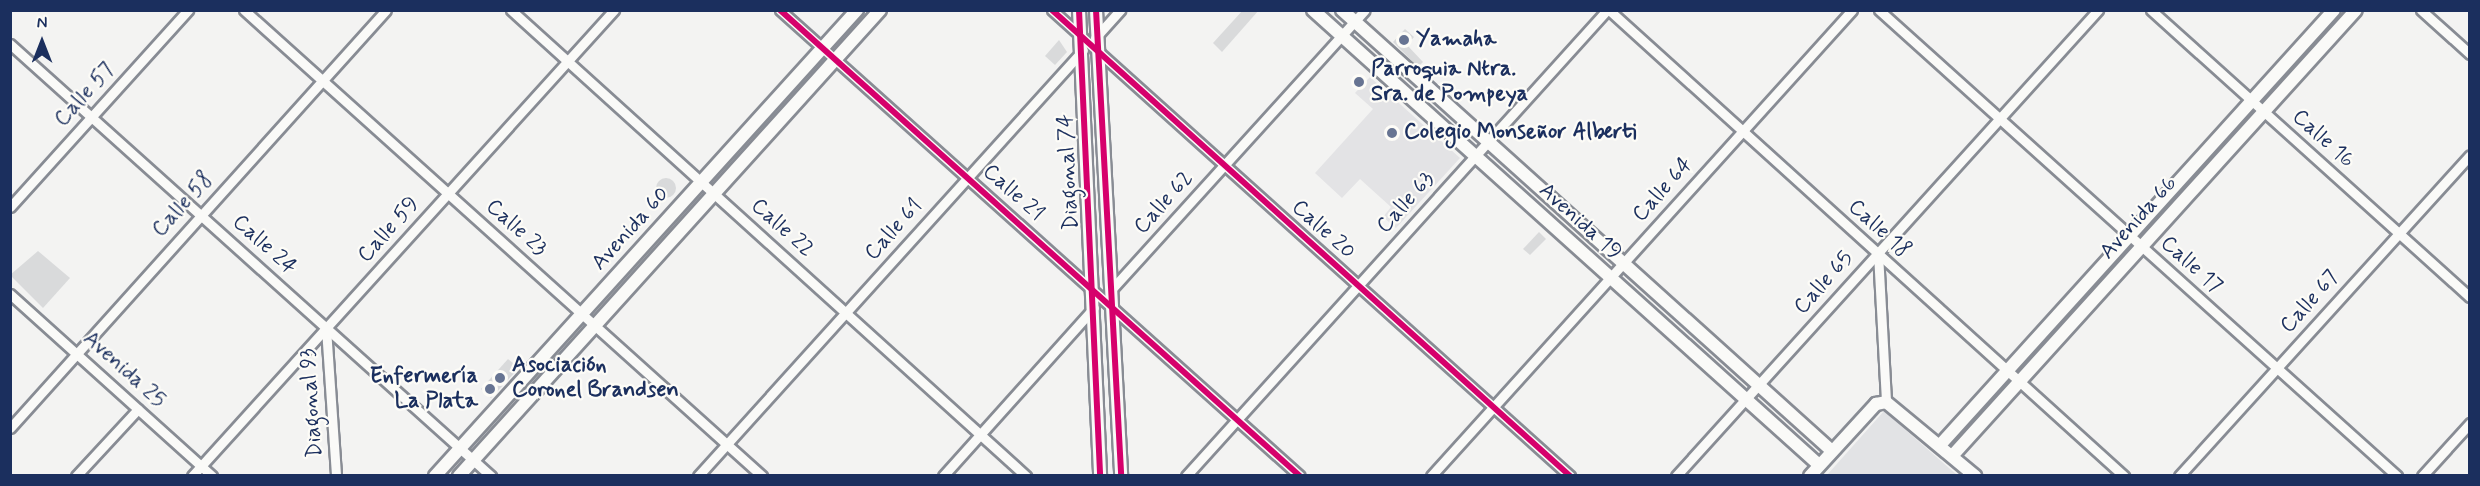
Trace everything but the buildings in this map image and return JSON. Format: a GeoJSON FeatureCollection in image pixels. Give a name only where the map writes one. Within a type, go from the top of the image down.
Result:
{"type":"FeatureCollection","features":[{"type":"Feature","properties":{"kind":"main road","name":"Avenida 60"},"geometry":{"type":"LineString","coordinates":[[435,476],[857,10]]}},
{"type":"Feature","properties":{"kind":"main road","name":"Avenida 60"},"geometry":{"type":"LineString","coordinates":[[459,476],[880,10]]}},
{"type":"Feature","properties":{"kind":"main road","name":"Diagonal 74"},"geometry":{"type":"LineString","coordinates":[[1079,10],[1089,44],[1121,476]]}},
{"type":"Feature","properties":{"kind":"main road","name":"Diagonal 74"},"geometry":{"type":"LineString","coordinates":[[1096,10],[1089,44],[1093,290],[1100,476]]}},
{"type":"Feature","properties":{"kind":"main road","name":"Avenida 19"},"geometry":{"type":"LineString","coordinates":[[1313,10],[1819,465]]}},
{"type":"Feature","properties":{"kind":"main road","name":"Avenida 19"},"geometry":{"type":"LineString","coordinates":[[1342,10],[1832,451]]}},
{"type":"Feature","properties":{"kind":"main road","name":"Avenida 66"},"geometry":{"type":"LineString","coordinates":[[1941,444],[2334,10]]}},
{"type":"Feature","properties":{"kind":"main road","name":"Avenida 66"},"geometry":{"type":"LineString","coordinates":[[1953,454],[2356,10]]}},
{"type":"Feature","properties":{"kind":"main road"},"geometry":{"type":"LineString","coordinates":[[1810,476],[1876,404],[1886,402],[1941,444],[1976,476]]}},
{"type":"Feature","properties":{"kind":"street","name":"Calle 57"},"geometry":{"type":"LineString","coordinates":[[10,207],[188,10]]}},
{"type":"Feature","properties":{"kind":"street","name":"Calle 23"},"geometry":{"type":"LineString","coordinates":[[244,10],[762,476]]}},
{"type":"Feature","properties":{"kind":"street","name":"Calle 58"},"geometry":{"type":"LineString","coordinates":[[10,428],[386,10]]}},
{"type":"Feature","properties":{"kind":"street","name":"Calle 22"},"geometry":{"type":"LineString","coordinates":[[511,10],[1026,476]]}},
{"type":"Feature","properties":{"kind":"street","name":"Calle 59"},"geometry":{"type":"LineString","coordinates":[[192,476],[614,10]]}},
{"type":"Feature","properties":{"kind":"street","name":"Calle 21"},"geometry":{"type":"LineString","coordinates":[[780,10],[1093,290],[1109,298],[1300,476]]}},
{"type":"Feature","properties":{"kind":"street","name":"Calle 20"},"geometry":{"type":"LineString","coordinates":[[1052,10],[1570,476]]}},
{"type":"Feature","properties":{"kind":"street","name":"Calle 61"},"geometry":{"type":"LineString","coordinates":[[698,476],[1120,10]]}},
{"type":"Feature","properties":{"kind":"street","name":"Calle 62"},"geometry":{"type":"LineString","coordinates":[[944,476],[1094,308],[1109,298],[1365,10]]}},
{"type":"Feature","properties":{"kind":"street","name":"Calle 18"},"geometry":{"type":"LineString","coordinates":[[1608,10],[2124,476]]}},
{"type":"Feature","properties":{"kind":"street","name":"Calle 63"},"geometry":{"type":"LineString","coordinates":[[1186,476],[1608,10]]}},
{"type":"Feature","properties":{"kind":"street","name":"Calle 64"},"geometry":{"type":"LineString","coordinates":[[1431,476],[1852,10]]}},
{"type":"Feature","properties":{"kind":"street","name":"Calle 17"},"geometry":{"type":"LineString","coordinates":[[1879,10],[2397,476]]}},
{"type":"Feature","properties":{"kind":"street","name":"Calle 65"},"geometry":{"type":"LineString","coordinates":[[1676,476],[2098,10]]}},
{"type":"Feature","properties":{"kind":"street","name":"Calle 16"},"geometry":{"type":"LineString","coordinates":[[2151,10],[2469,297]]}},
{"type":"Feature","properties":{"kind":"street"},"geometry":{"type":"LineString","coordinates":[[2421,10],[2469,54]]}},
{"type":"Feature","properties":{"kind":"street","name":"Calle 24"},"geometry":{"type":"LineString","coordinates":[[10,44],[491,476]]}},
{"type":"Feature","properties":{"kind":"street","name":"Calle 67"},"geometry":{"type":"LineString","coordinates":[[2179,476],[2469,155]]}},
{"type":"Feature","properties":{"kind":"street"},"geometry":{"type":"LineString","coordinates":[[1878,253],[1886,402]]}},
{"type":"Feature","properties":{"kind":"street","name":"Avenida 25"},"geometry":{"type":"LineString","coordinates":[[10,294],[212,476]]}},
{"type":"Feature","properties":{"kind":"street","name":"Diagonal 93"},"geometry":{"type":"LineString","coordinates":[[326,328],[336,476]]}},
{"type":"Feature","properties":{"kind":"street"},"geometry":{"type":"LineString","coordinates":[[76,476],[138,409]]}},
{"type":"Feature","properties":{"kind":"street"},"geometry":{"type":"LineString","coordinates":[[2422,476],[2469,423]]}},
{"type":"Feature","properties":{"kind":"shaded area"},"geometry":{"type":"Polygon","coordinates":[[[2340,11],[2350,11],[1961,442],[1954,443],[1954,436],[2340,11]]]}},
{"type":"Feature","properties":{"kind":"shaded area","name":"Colegio Monseñor Alberti"},"geometry":{"type":"Polygon","coordinates":[[[1370,77],[1460,158],[1396,228],[1383,217],[1391,207],[1360,179],[1342,198],[1315,173],[1373,109],[1355,93],[1370,77]]]}},
{"type":"Feature","properties":{"kind":"shaded area"},"geometry":{"type":"Polygon","coordinates":[[[1884,411],[1957,475],[1827,475],[1884,411]]]}},
{"type":"Feature","properties":{"kind":"cycle path"},"geometry":{"type":"LineString","coordinates":[[780,10],[1300,476]]}},
{"type":"Feature","properties":{"kind":"cycle path"},"geometry":{"type":"LineString","coordinates":[[1052,10],[1570,476]]}},
{"type":"Feature","properties":{"kind":"cycle path"},"geometry":{"type":"LineString","coordinates":[[1079,10],[1100,476]]}},
{"type":"Feature","properties":{"kind":"cycle path"},"geometry":{"type":"LineString","coordinates":[[1096,10],[1121,476]]}},
{"type":"Feature","properties":{"kind":"place","name":"Yamaha"},"geometry":{"type":"Point","coordinates":[1404,40]}},
{"type":"Feature","properties":{"kind":"place","name":"Parroquia Ntra. Sra. de Pompeya"},"geometry":{"type":"Point","coordinates":[1359,82]}},
{"type":"Feature","properties":{"kind":"place","name":"Colegio Monseñor Alberti"},"geometry":{"type":"Point","coordinates":[1392,133]}},
{"type":"Feature","properties":{"kind":"place","name":"Asociación Coronel Brandsen"},"geometry":{"type":"Point","coordinates":[500,378]}},
{"type":"Feature","properties":{"kind":"place","name":"Enfermería La Plata"},"geometry":{"type":"Point","coordinates":[490,389]}}]}
